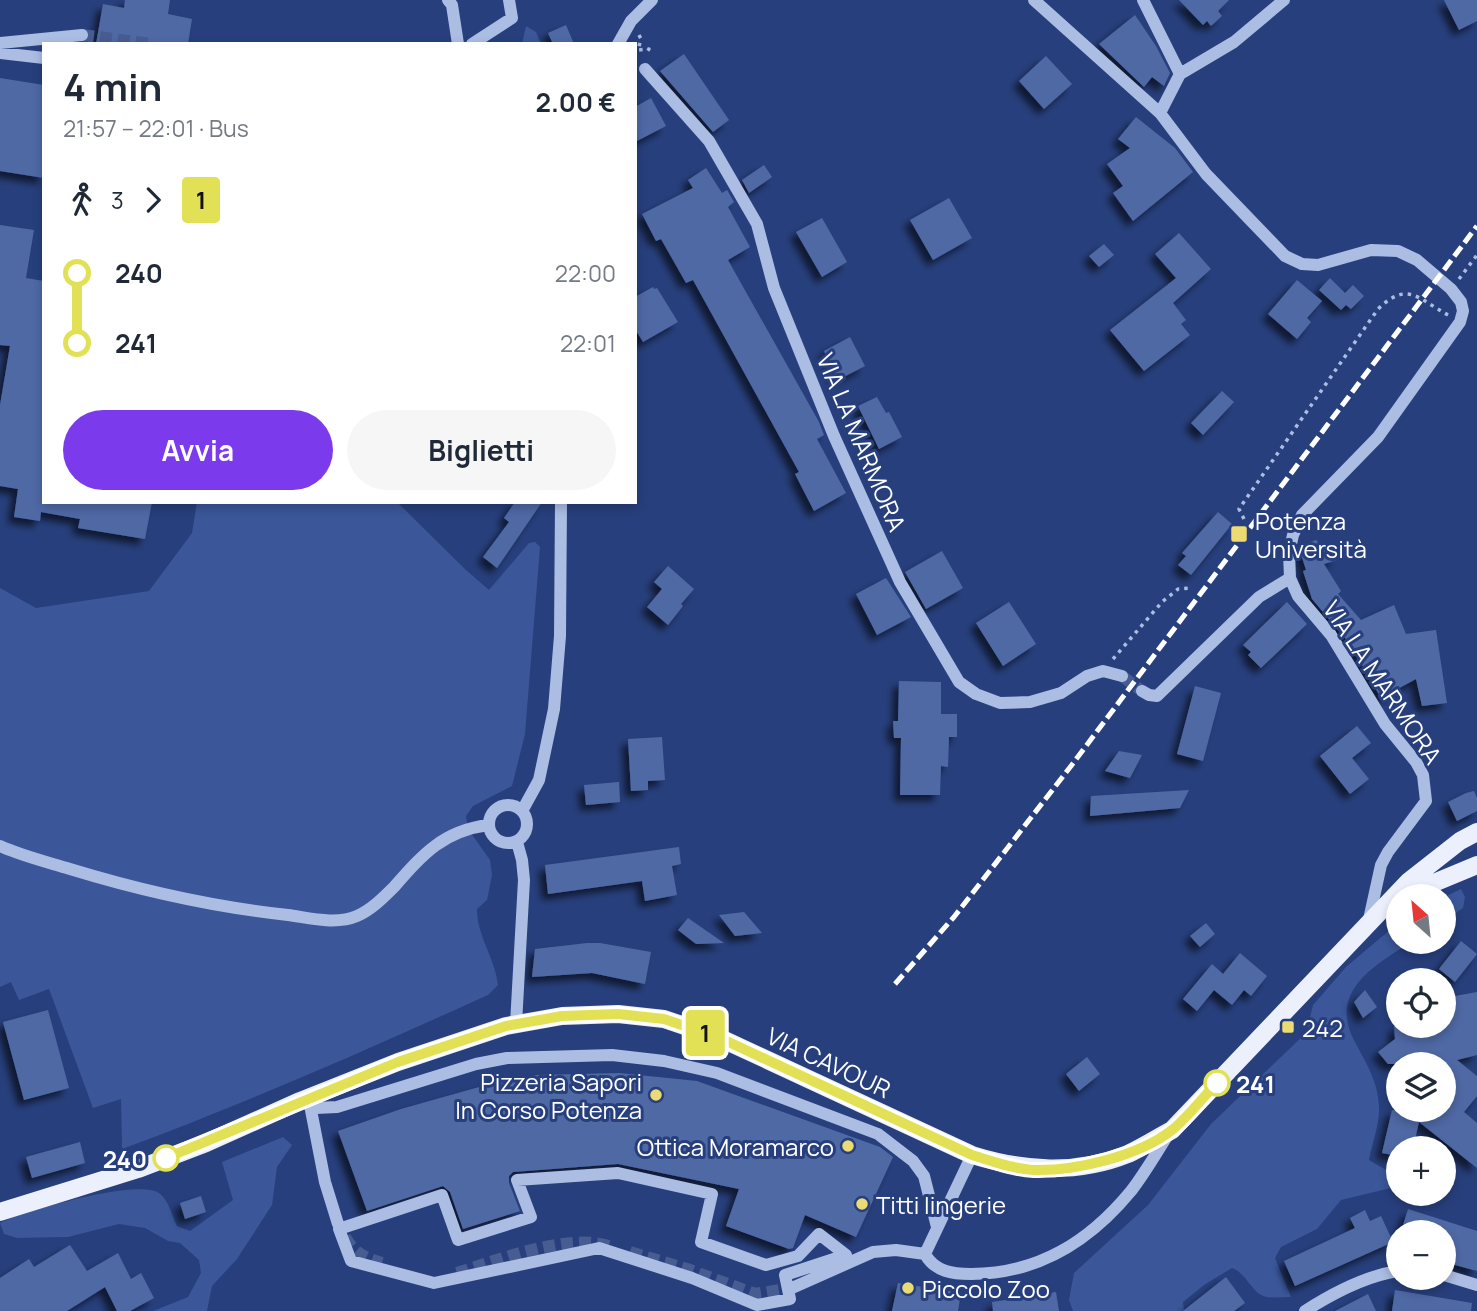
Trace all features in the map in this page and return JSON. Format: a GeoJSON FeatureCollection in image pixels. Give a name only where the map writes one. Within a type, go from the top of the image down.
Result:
{"type":"FeatureCollection","features":[{"type":"Feature","properties":{"kind":"main road","name":"VIA CAVOUR"},"geometry":{"type":"LineString","coordinates":[[0,1212],[138,1169],[305,1103],[398,1062],[516,1024],[562,1016],[618,1014],[664,1019],[720,1038],[972,1155],[1001,1164],[1033,1170],[1104,1161],[1128,1154],[1172,1130],[1409,881],[1460,841],[1477,832]]}},
{"type":"Feature","properties":{"kind":"main road"},"geometry":{"type":"LineString","coordinates":[[1431,884],[1477,865]]}},
{"type":"Feature","properties":{"kind":"main road","name":"VIA CAVOUR"},"geometry":{"type":"LineString","coordinates":[[1368,924],[1386,913]]}},
{"type":"Feature","properties":{"kind":"street"},"geometry":{"type":"LineString","coordinates":[[447,0],[452,5],[458,42]]}},
{"type":"Feature","properties":{"kind":"street"},"geometry":{"type":"LineString","coordinates":[[475,42],[512,18],[509,0]]}},
{"type":"Feature","properties":{"kind":"street"},"geometry":{"type":"LineString","coordinates":[[619,42],[631,21],[652,0]]}},
{"type":"Feature","properties":{"kind":"street"},"geometry":{"type":"LineString","coordinates":[[1034,0],[1160,113],[1206,174],[1285,256],[1302,264],[1318,265],[1371,250],[1398,251],[1418,260],[1451,289],[1461,302],[1460,322],[1378,437],[1301,515],[1289,553],[1290,578],[1259,597],[1157,696],[1142,691]]}},
{"type":"Feature","properties":{"kind":"street"},"geometry":{"type":"LineString","coordinates":[[1143,0],[1180,74]]}},
{"type":"Feature","properties":{"kind":"street"},"geometry":{"type":"LineString","coordinates":[[1160,113],[1180,74],[1234,41],[1284,0]]}},
{"type":"Feature","properties":{"kind":"street"},"geometry":{"type":"LineString","coordinates":[[0,43],[82,35]]}},
{"type":"Feature","properties":{"kind":"street"},"geometry":{"type":"LineString","coordinates":[[0,53],[42,58]]}},
{"type":"Feature","properties":{"kind":"street","name":"VIA LA MARMORA"},"geometry":{"type":"LineString","coordinates":[[645,69],[709,141],[757,224],[774,288],[834,436],[900,582],[959,682],[976,694],[1000,703],[1030,702],[1060,693],[1087,676],[1103,671]]}},
{"type":"Feature","properties":{"kind":"street"},"geometry":{"type":"LineString","coordinates":[[522,811],[539,780],[554,709],[560,636],[561,504]]}},
{"type":"Feature","properties":{"kind":"street","name":"VIA LA MARMORA"},"geometry":{"type":"LineString","coordinates":[[1290,578],[1298,596],[1331,635],[1385,724],[1416,762],[1423,775],[1426,800],[1381,865],[1368,924]]}},
{"type":"Feature","properties":{"kind":"street"},"geometry":{"type":"LineString","coordinates":[[1103,671],[1122,676]]}},
{"type":"Feature","properties":{"kind":"street"},"geometry":{"type":"LineString","coordinates":[[512,805],[522,811],[528,826],[517,842],[504,844],[493,837],[488,825],[492,814],[500,806],[512,805]]}},
{"type":"Feature","properties":{"kind":"street"},"geometry":{"type":"LineString","coordinates":[[0,846],[77,871],[176,898],[276,914],[341,920],[357,916],[380,902],[430,848],[449,835],[488,825]]}},
{"type":"Feature","properties":{"kind":"street"},"geometry":{"type":"LineString","coordinates":[[516,1024],[524,880],[517,842]]}},
{"type":"Feature","properties":{"kind":"street","name":"VIA CAVOUR"},"geometry":{"type":"LineString","coordinates":[[305,1103],[316,1108],[337,1107],[477,1064],[507,1058],[612,1055],[664,1061],[717,1073],[878,1134],[913,1161],[924,1176],[937,1227]]}},
{"type":"Feature","properties":{"kind":"street"},"geometry":{"type":"LineString","coordinates":[[305,1103],[338,1224]]}},
{"type":"Feature","properties":{"kind":"street","name":"VIA CAVOUR"},"geometry":{"type":"LineString","coordinates":[[926,1254],[938,1269],[963,1274],[994,1274],[1037,1264],[1060,1253],[1094,1229],[1131,1191],[1172,1130]]}},
{"type":"Feature","properties":{"kind":"street"},"geometry":{"type":"LineString","coordinates":[[792,1288],[873,1252],[926,1254],[972,1155]]}},
{"type":"Feature","properties":{"kind":"street"},"geometry":{"type":"LineString","coordinates":[[618,1173],[712,1194],[701,1242],[766,1265],[798,1256],[819,1234],[846,1255],[785,1275],[790,1299],[757,1305],[692,1278],[599,1248],[434,1283],[351,1261],[339,1229],[442,1195],[458,1240],[531,1217],[517,1180],[618,1173]]}},
{"type":"Feature","properties":{"kind":"street"},"geometry":{"type":"LineString","coordinates":[[1305,1311],[1332,1294],[1386,1274]]}},
{"type":"Feature","properties":{"kind":"street"},"geometry":{"type":"LineString","coordinates":[[1456,1279],[1477,1285]]}},
{"type":"Feature","properties":{"kind":"path"},"geometry":{"type":"LineString","coordinates":[[631,21],[641,39],[638,50],[649,49],[642,57],[645,69]]}},
{"type":"Feature","properties":{"kind":"path"},"geometry":{"type":"LineString","coordinates":[[1451,289],[1477,255]]}},
{"type":"Feature","properties":{"kind":"path"},"geometry":{"type":"LineString","coordinates":[[1244,519],[1239,509],[1378,309],[1390,298],[1399,293],[1415,295],[1460,322]]}},
{"type":"Feature","properties":{"kind":"path"},"geometry":{"type":"LineString","coordinates":[[1103,671],[1162,602],[1178,589],[1192,588]]}},
{"type":"Feature","properties":{"kind":"shaded area"},"geometry":{"type":"Polygon","coordinates":[[[526,26],[536,32],[540,42],[522,42],[526,26]]]}},
{"type":"Feature","properties":{"kind":"shaded area"},"geometry":{"type":"Polygon","coordinates":[[[197,504],[399,504],[489,590],[529,543],[535,542],[540,547],[525,734],[512,786],[473,806],[466,816],[468,829],[490,860],[492,875],[487,900],[477,909],[480,928],[498,985],[488,995],[352,1056],[122,1149],[121,1099],[93,1108],[49,989],[19,1000],[11,982],[0,987],[0,588],[36,608],[149,591],[192,533],[197,504]]]}},
{"type":"Feature","properties":{"kind":"shaded area"},"geometry":{"type":"Polygon","coordinates":[[[1461,889],[1465,897],[1463,908],[1456,913],[1456,891],[1461,889]]]}},
{"type":"Feature","properties":{"kind":"shaded area"},"geometry":{"type":"Polygon","coordinates":[[[1386,933],[1386,954],[1392,954],[1372,969],[1352,991],[1347,1019],[1352,1036],[1373,1078],[1378,1097],[1378,1120],[1369,1160],[1386,1170],[1386,1189],[1341,1200],[1317,1229],[1281,1247],[1275,1258],[1291,1297],[1262,1295],[1242,1274],[1232,1268],[1183,1302],[1184,1311],[1073,1311],[1069,1300],[1074,1273],[1148,1205],[1211,1124],[1306,1033],[1313,1005],[1346,967],[1386,933]]]}},
{"type":"Feature","properties":{"kind":"shaded area"},"geometry":{"type":"Polygon","coordinates":[[[283,1137],[292,1145],[277,1167],[272,1205],[237,1259],[212,1286],[207,1311],[153,1311],[188,1297],[201,1273],[199,1260],[180,1243],[168,1241],[145,1228],[119,1224],[68,1237],[17,1238],[4,1234],[0,1223],[81,1198],[147,1189],[159,1193],[168,1204],[177,1226],[190,1231],[233,1200],[222,1162],[283,1137]]]}},
{"type":"Feature","properties":{"kind":"building"},"geometry":{"type":"Polygon","coordinates":[[[125,0],[170,0],[168,14],[192,19],[188,42],[96,42],[103,4],[124,8],[125,0]]]}},
{"type":"Feature","properties":{"kind":"building"},"geometry":{"type":"Polygon","coordinates":[[[1179,0],[1229,0],[1218,11],[1222,16],[1211,26],[1207,21],[1203,25],[1179,0]]]}},
{"type":"Feature","properties":{"kind":"building"},"geometry":{"type":"Polygon","coordinates":[[[1444,0],[1477,0],[1477,21],[1459,30],[1444,0]]]}},
{"type":"Feature","properties":{"kind":"building"},"geometry":{"type":"Polygon","coordinates":[[[1135,15],[1170,73],[1164,86],[1152,77],[1144,87],[1099,44],[1135,15]]]}},
{"type":"Feature","properties":{"kind":"building"},"geometry":{"type":"Polygon","coordinates":[[[566,25],[573,42],[552,42],[548,33],[566,25]]]}},
{"type":"Feature","properties":{"kind":"building"},"geometry":{"type":"Polygon","coordinates":[[[684,54],[729,120],[713,132],[660,71],[684,54]]]}},
{"type":"Feature","properties":{"kind":"building"},"geometry":{"type":"Polygon","coordinates":[[[1046,56],[1072,84],[1044,109],[1019,81],[1046,56]]]}},
{"type":"Feature","properties":{"kind":"building"},"geometry":{"type":"Polygon","coordinates":[[[0,78],[42,85],[42,178],[0,171],[0,78]]]}},
{"type":"Feature","properties":{"kind":"building"},"geometry":{"type":"Polygon","coordinates":[[[651,98],[666,126],[637,141],[637,106],[651,98]]]}},
{"type":"Feature","properties":{"kind":"building"},"geometry":{"type":"Polygon","coordinates":[[[1136,117],[1175,148],[1193,172],[1133,221],[1113,193],[1123,186],[1107,164],[1130,148],[1118,139],[1136,117]]]}},
{"type":"Feature","properties":{"kind":"building"},"geometry":{"type":"Polygon","coordinates":[[[764,165],[772,177],[749,193],[742,180],[764,165]]]}},
{"type":"Feature","properties":{"kind":"building"},"geometry":{"type":"Polygon","coordinates":[[[706,168],[722,193],[727,190],[734,202],[728,207],[750,247],[728,260],[819,422],[824,435],[817,439],[846,493],[814,511],[795,474],[799,472],[693,280],[686,283],[661,239],[656,241],[642,214],[693,188],[688,180],[706,168]]]}},
{"type":"Feature","properties":{"kind":"building"},"geometry":{"type":"Polygon","coordinates":[[[949,198],[972,238],[933,260],[910,220],[949,198]]]}},
{"type":"Feature","properties":{"kind":"building"},"geometry":{"type":"Polygon","coordinates":[[[822,218],[847,262],[822,277],[796,232],[822,218]]]}},
{"type":"Feature","properties":{"kind":"building"},"geometry":{"type":"Polygon","coordinates":[[[0,225],[34,230],[26,278],[42,281],[42,504],[152,504],[145,539],[78,528],[80,519],[41,512],[40,521],[14,517],[18,489],[0,486],[0,405],[10,346],[0,345],[0,225]]]}},
{"type":"Feature","properties":{"kind":"building"},"geometry":{"type":"Polygon","coordinates":[[[1179,233],[1211,269],[1173,303],[1186,320],[1181,324],[1190,335],[1144,371],[1110,330],[1176,278],[1155,254],[1179,233]]]}},
{"type":"Feature","properties":{"kind":"building"},"geometry":{"type":"Polygon","coordinates":[[[1104,244],[1114,255],[1099,267],[1089,256],[1104,244]]]}},
{"type":"Feature","properties":{"kind":"building"},"geometry":{"type":"Polygon","coordinates":[[[1330,278],[1345,293],[1353,285],[1364,296],[1351,309],[1346,305],[1341,310],[1319,290],[1330,278]]]}},
{"type":"Feature","properties":{"kind":"building"},"geometry":{"type":"Polygon","coordinates":[[[1297,280],[1322,301],[1307,318],[1311,322],[1297,339],[1268,314],[1297,280]]]}},
{"type":"Feature","properties":{"kind":"building"},"geometry":{"type":"Polygon","coordinates":[[[653,287],[657,288],[678,322],[643,342],[637,332],[637,296],[653,287]]]}},
{"type":"Feature","properties":{"kind":"building"},"geometry":{"type":"Polygon","coordinates":[[[850,337],[865,366],[838,380],[824,351],[850,337]]]}},
{"type":"Feature","properties":{"kind":"building"},"geometry":{"type":"Polygon","coordinates":[[[1222,391],[1234,402],[1203,435],[1191,423],[1222,391]]]}},
{"type":"Feature","properties":{"kind":"building"},"geometry":{"type":"Polygon","coordinates":[[[877,397],[886,413],[889,412],[902,437],[879,449],[858,406],[877,397]]]}},
{"type":"Feature","properties":{"kind":"building"},"geometry":{"type":"Polygon","coordinates":[[[514,504],[541,504],[497,568],[483,557],[509,522],[504,518],[514,504]]]}},
{"type":"Feature","properties":{"kind":"building","name":"Potenza Università"},"geometry":{"type":"Polygon","coordinates":[[[1218,512],[1232,524],[1191,575],[1178,565],[1186,556],[1182,553],[1218,512]]]}},
{"type":"Feature","properties":{"kind":"building"},"geometry":{"type":"Polygon","coordinates":[[[1316,540],[1337,560],[1324,564],[1341,591],[1338,594],[1361,620],[1394,605],[1406,634],[1436,630],[1447,703],[1422,706],[1416,679],[1381,698],[1350,644],[1312,599],[1299,548],[1316,540]]]}},
{"type":"Feature","properties":{"kind":"building"},"geometry":{"type":"Polygon","coordinates":[[[942,551],[963,588],[926,609],[905,572],[942,551]]]}},
{"type":"Feature","properties":{"kind":"building"},"geometry":{"type":"Polygon","coordinates":[[[668,566],[694,589],[668,625],[647,607],[662,589],[654,582],[668,566]]]}},
{"type":"Feature","properties":{"kind":"building"},"geometry":{"type":"Polygon","coordinates":[[[886,578],[911,617],[877,635],[856,594],[886,578]]]}},
{"type":"Feature","properties":{"kind":"building"},"geometry":{"type":"Polygon","coordinates":[[[1009,602],[1036,644],[1003,666],[976,623],[1009,602]]]}},
{"type":"Feature","properties":{"kind":"building"},"geometry":{"type":"Polygon","coordinates":[[[1287,602],[1307,624],[1261,668],[1248,655],[1251,652],[1243,645],[1287,602]]]}},
{"type":"Feature","properties":{"kind":"building"},"geometry":{"type":"Polygon","coordinates":[[[899,681],[941,682],[941,714],[957,714],[957,737],[949,737],[948,767],[941,766],[940,795],[900,795],[901,738],[894,738],[893,721],[898,721],[899,681]]]}},
{"type":"Feature","properties":{"kind":"building"},"geometry":{"type":"Polygon","coordinates":[[[1195,686],[1221,693],[1203,761],[1177,754],[1195,686]]]}},
{"type":"Feature","properties":{"kind":"building"},"geometry":{"type":"Polygon","coordinates":[[[1357,726],[1371,743],[1352,758],[1369,779],[1350,794],[1320,756],[1357,726]]]}},
{"type":"Feature","properties":{"kind":"building"},"geometry":{"type":"Polygon","coordinates":[[[662,737],[665,780],[648,781],[648,790],[631,791],[628,739],[662,737]]]}},
{"type":"Feature","properties":{"kind":"building"},"geometry":{"type":"Polygon","coordinates":[[[1119,751],[1142,755],[1130,778],[1105,771],[1119,751]]]}},
{"type":"Feature","properties":{"kind":"building"},"geometry":{"type":"Polygon","coordinates":[[[619,782],[620,802],[586,805],[584,785],[619,782]]]}},
{"type":"Feature","properties":{"kind":"building"},"geometry":{"type":"Polygon","coordinates":[[[1189,790],[1180,808],[1090,816],[1091,796],[1189,790]]]}},
{"type":"Feature","properties":{"kind":"building"},"geometry":{"type":"Polygon","coordinates":[[[1474,791],[1477,811],[1457,821],[1448,802],[1474,791]]]}},
{"type":"Feature","properties":{"kind":"building"},"geometry":{"type":"Polygon","coordinates":[[[679,847],[681,864],[672,866],[677,895],[645,901],[642,881],[548,894],[545,865],[679,847]]]}},
{"type":"Feature","properties":{"kind":"building"},"geometry":{"type":"Polygon","coordinates":[[[744,912],[762,933],[735,936],[719,915],[744,912]]]}},
{"type":"Feature","properties":{"kind":"building"},"geometry":{"type":"Polygon","coordinates":[[[688,918],[724,943],[696,944],[678,930],[688,918]]]}},
{"type":"Feature","properties":{"kind":"building"},"geometry":{"type":"Polygon","coordinates":[[[1206,923],[1215,934],[1200,947],[1190,936],[1206,923]]]}},
{"type":"Feature","properties":{"kind":"building"},"geometry":{"type":"Polygon","coordinates":[[[1461,941],[1477,954],[1456,981],[1456,968],[1440,968],[1451,954],[1456,954],[1456,947],[1461,941]]]}},
{"type":"Feature","properties":{"kind":"building"},"geometry":{"type":"Polygon","coordinates":[[[587,943],[651,952],[645,984],[592,973],[532,977],[535,949],[587,943]]]}},
{"type":"Feature","properties":{"kind":"building"},"geometry":{"type":"Polygon","coordinates":[[[1240,953],[1267,976],[1251,996],[1244,990],[1232,1005],[1214,990],[1197,1011],[1183,999],[1212,964],[1223,974],[1240,953]]]}},
{"type":"Feature","properties":{"kind":"building"},"geometry":{"type":"Polygon","coordinates":[[[1365,990],[1377,1007],[1363,1018],[1354,1002],[1365,990]]]}},
{"type":"Feature","properties":{"kind":"building"},"geometry":{"type":"Polygon","coordinates":[[[1477,992],[1477,1055],[1457,1060],[1477,1076],[1477,1096],[1464,1112],[1477,1123],[1477,1168],[1456,1151],[1456,1136],[1437,1136],[1419,1122],[1456,1122],[1456,1052],[1386,1052],[1386,1062],[1378,1052],[1395,1038],[1456,1038],[1456,996],[1477,992]]]}},
{"type":"Feature","properties":{"kind":"building"},"geometry":{"type":"Polygon","coordinates":[[[48,1010],[69,1088],[24,1100],[3,1022],[48,1010]]]}},
{"type":"Feature","properties":{"kind":"building"},"geometry":{"type":"Polygon","coordinates":[[[1087,1057],[1100,1074],[1079,1091],[1066,1074],[1087,1057]]]}},
{"type":"Feature","properties":{"kind":"building"},"geometry":{"type":"Polygon","coordinates":[[[619,1073],[697,1081],[880,1147],[893,1157],[856,1237],[805,1215],[793,1248],[789,1249],[726,1226],[739,1189],[618,1164],[513,1172],[509,1176],[509,1183],[520,1211],[463,1229],[450,1192],[443,1186],[367,1211],[338,1131],[401,1109],[497,1082],[536,1075],[619,1073]]]}},
{"type":"Feature","properties":{"kind":"building"},"geometry":{"type":"Polygon","coordinates":[[[1389,1122],[1419,1122],[1416,1136],[1386,1136],[1386,1154],[1382,1153],[1389,1122]]]}},
{"type":"Feature","properties":{"kind":"building"},"geometry":{"type":"Polygon","coordinates":[[[80,1142],[85,1163],[32,1178],[26,1157],[80,1142]]]}},
{"type":"Feature","properties":{"kind":"building"},"geometry":{"type":"Polygon","coordinates":[[[201,1196],[206,1212],[185,1219],[180,1203],[201,1196]]]}},
{"type":"Feature","properties":{"kind":"building"},"geometry":{"type":"Polygon","coordinates":[[[1408,1209],[1442,1220],[1405,1220],[1408,1209]]]}},
{"type":"Feature","properties":{"kind":"building"},"geometry":{"type":"Polygon","coordinates":[[[1365,1210],[1370,1221],[1381,1216],[1386,1227],[1386,1245],[1295,1286],[1284,1261],[1355,1228],[1350,1218],[1365,1210]]]}},
{"type":"Feature","properties":{"kind":"building"},"geometry":{"type":"Polygon","coordinates":[[[1456,1224],[1477,1231],[1477,1271],[1456,1265],[1456,1224]]]}},
{"type":"Feature","properties":{"kind":"building"},"geometry":{"type":"Polygon","coordinates":[[[70,1245],[87,1271],[118,1253],[131,1279],[141,1273],[154,1298],[130,1311],[117,1311],[105,1287],[67,1311],[0,1311],[0,1278],[29,1259],[34,1267],[70,1245]]]}},
{"type":"Feature","properties":{"kind":"building"},"geometry":{"type":"Polygon","coordinates":[[[1226,1277],[1245,1303],[1234,1311],[1183,1311],[1226,1277]]]}},
{"type":"Feature","properties":{"kind":"building"},"geometry":{"type":"Polygon","coordinates":[[[898,1283],[961,1293],[958,1311],[892,1311],[898,1283]]]}},
{"type":"Feature","properties":{"kind":"building"},"geometry":{"type":"Polygon","coordinates":[[[1395,1290],[1472,1303],[1471,1311],[1392,1311],[1395,1290]]]}},
{"type":"Feature","properties":{"kind":"building"},"geometry":{"type":"Polygon","coordinates":[[[1056,1292],[1059,1311],[993,1311],[992,1302],[1056,1292]]]}},
{"type":"Feature","properties":{"kind":"building"},"geometry":{"type":"Polygon","coordinates":[[[1368,1294],[1376,1311],[1335,1311],[1368,1294]]]}},
{"type":"Feature","properties":{"kind":"tunnel"},"geometry":{"type":"LineString","coordinates":[[82,35],[136,42]]}},
{"type":"Feature","properties":{"kind":"tunnel"},"geometry":{"type":"LineString","coordinates":[[1122,676],[1142,691]]}},
{"type":"Feature","properties":{"kind":"tunnel"},"geometry":{"type":"LineString","coordinates":[[345,1237],[360,1254],[382,1263]]}},
{"type":"Feature","properties":{"kind":"tunnel"},"geometry":{"type":"LineString","coordinates":[[457,1273],[554,1245],[592,1243],[609,1246]]}},
{"type":"Feature","properties":{"kind":"tunnel"},"geometry":{"type":"LineString","coordinates":[[630,1252],[755,1294],[792,1288]]}},
{"type":"Feature","properties":{"kind":"railway"},"geometry":{"type":"LineString","coordinates":[[895,984],[954,917],[1071,766],[1477,226]]}},
{"type":"Feature","properties":{"kind":"bus line","name":"1"},"geometry":{"type":"LineString","coordinates":[[166,1158],[398,1062],[506,1026],[562,1016],[618,1014],[664,1019],[736,1045],[972,1155],[1033,1170],[1063,1168],[1128,1154],[1172,1130],[1217,1083]]}},
{"type":"Feature","properties":{"kind":"place","name":"Potenza Università"},"geometry":{"type":"Point","coordinates":[1239,534]}},
{"type":"Feature","properties":{"kind":"place","name":"242"},"geometry":{"type":"Point","coordinates":[1288,1027]}},
{"type":"Feature","properties":{"kind":"place","name":"241"},"geometry":{"type":"Point","coordinates":[1217,1083]}},
{"type":"Feature","properties":{"kind":"place","name":"Pizzeria Sapori In Corso Potenza"},"geometry":{"type":"Point","coordinates":[656,1095]}},
{"type":"Feature","properties":{"kind":"place","name":"Ottica Moramarco"},"geometry":{"type":"Point","coordinates":[848,1146]}},
{"type":"Feature","properties":{"kind":"place","name":"240"},"geometry":{"type":"Point","coordinates":[166,1158]}},
{"type":"Feature","properties":{"kind":"place","name":"Titti lingerie"},"geometry":{"type":"Point","coordinates":[862,1204]}},
{"type":"Feature","properties":{"kind":"place","name":"Piccolo Zoo"},"geometry":{"type":"Point","coordinates":[908,1288]}}]}
